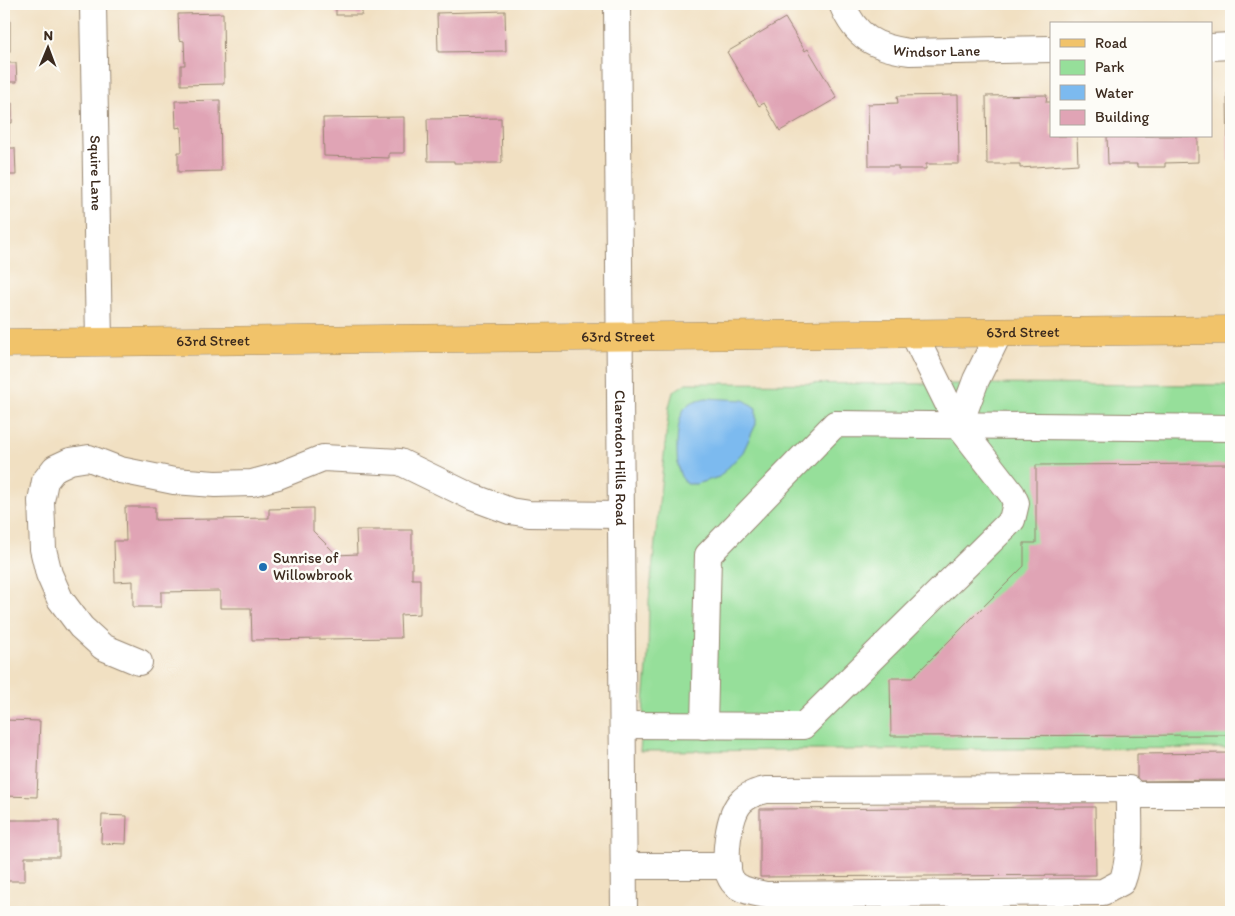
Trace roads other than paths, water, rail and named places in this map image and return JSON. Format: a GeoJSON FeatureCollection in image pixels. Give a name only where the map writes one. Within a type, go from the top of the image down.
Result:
{"type":"FeatureCollection","features":[{"type":"Feature","properties":{"kind":"main road","name":"63rd Street"},"geometry":{"type":"LineString","coordinates":[[4,343],[1231,330]]}},
{"type":"Feature","properties":{"kind":"street","name":"Squire Lane"},"geometry":{"type":"LineString","coordinates":[[93,4],[99,342]]}},
{"type":"Feature","properties":{"kind":"street","name":"Clarendon Hills Road"},"geometry":{"type":"LineString","coordinates":[[617,4],[624,912]]}},
{"type":"Feature","properties":{"kind":"street","name":"Windsor Lane"},"geometry":{"type":"LineString","coordinates":[[842,4],[848,18],[858,31],[870,42],[886,49],[909,52],[1050,49]]}},
{"type":"Feature","properties":{"kind":"street"},"geometry":{"type":"LineString","coordinates":[[1212,47],[1231,46]]}},
{"type":"Feature","properties":{"kind":"street"},"geometry":{"type":"LineString","coordinates":[[958,426],[976,380],[999,332]]}},
{"type":"Feature","properties":{"kind":"street"},"geometry":{"type":"LineString","coordinates":[[623,725],[803,726],[1012,520],[1016,503],[1012,494],[958,426],[913,334]]}},
{"type":"Feature","properties":{"kind":"street"},"geometry":{"type":"LineString","coordinates":[[704,726],[708,555],[835,424],[1231,428]]}},
{"type":"Feature","properties":{"kind":"street"},"geometry":{"type":"LineString","coordinates":[[139,662],[103,647],[81,628],[60,599],[49,574],[43,548],[41,501],[45,481],[54,468],[70,460],[89,458],[120,470],[174,481],[215,484],[252,482],[278,476],[323,458],[400,462],[472,498],[510,511],[530,514],[622,515]]}},
{"type":"Feature","properties":{"kind":"street"},"geometry":{"type":"LineString","coordinates":[[1129,789],[1129,857],[1126,871],[1122,882],[1102,892],[766,895],[738,887],[731,879],[728,866],[728,841],[732,816],[741,802],[752,794],[766,790],[1129,789]]}},
{"type":"Feature","properties":{"kind":"street"},"geometry":{"type":"LineString","coordinates":[[1129,795],[1231,795]]}},
{"type":"Feature","properties":{"kind":"street"},"geometry":{"type":"LineString","coordinates":[[624,866],[728,866]]}},
{"type":"Feature","properties":{"kind":"water"},"geometry":{"type":"Polygon","coordinates":[[[706,398],[744,400],[756,408],[756,424],[743,452],[719,477],[696,484],[687,484],[678,468],[678,430],[685,408],[695,401],[706,398]]]}},
{"type":"Feature","properties":{"kind":"place","name":"Sunrise of Willowbrook"},"geometry":{"type":"Point","coordinates":[263,567]}}]}
